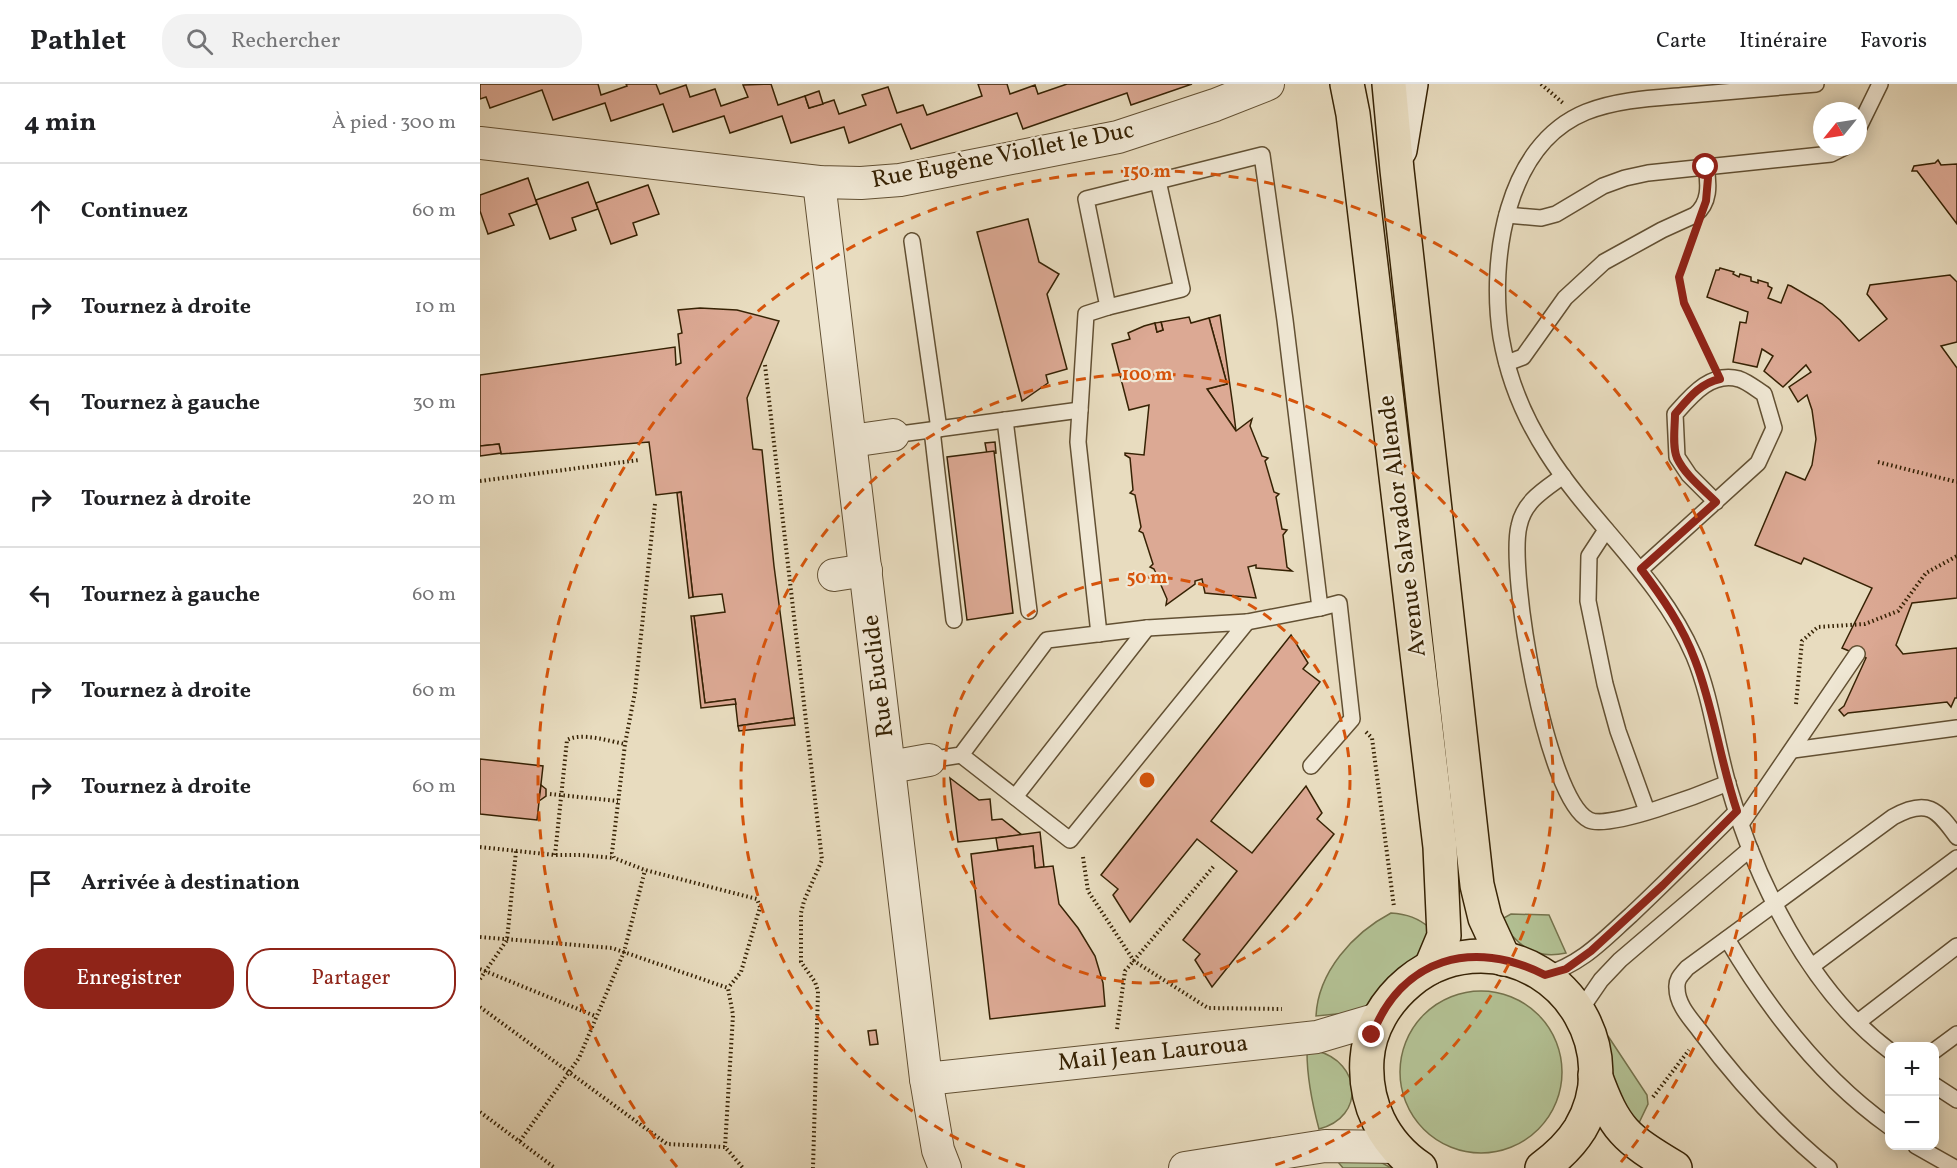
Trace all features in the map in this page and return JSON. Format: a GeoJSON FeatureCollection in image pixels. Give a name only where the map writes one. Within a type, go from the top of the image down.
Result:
{"type":"FeatureCollection","features":[{"type":"Feature","properties":{"kind":"main road","name":"Avenue Salvador Allende"},"geometry":{"type":"LineString","coordinates":[[1347,84],[1357,149],[1440,848],[1444,936],[1431,967]]}},
{"type":"Feature","properties":{"kind":"main road","name":"Avenue Salvador Allende"},"geometry":{"type":"LineString","coordinates":[[1389,84],[1477,885],[1487,924],[1504,959]]}},
{"type":"Feature","properties":{"kind":"main road"},"geometry":{"type":"LineString","coordinates":[[1397,170],[1411,84]]}},
{"type":"Feature","properties":{"kind":"main road"},"geometry":{"type":"LineString","coordinates":[[1420,1168],[1396,1147],[1377,1119],[1367,1086],[1368,1052],[1378,1019],[1401,989],[1431,967],[1467,957],[1489,956],[1525,965],[1545,975],[1564,992],[1579,1012],[1591,1042],[1595,1075],[1588,1112],[1569,1145],[1542,1168]]}},
{"type":"Feature","properties":{"kind":"main road"},"geometry":{"type":"LineString","coordinates":[[1595,1075],[1607,1107],[1616,1123],[1642,1148],[1675,1168]]}},
{"type":"Feature","properties":{"kind":"street","name":"Rue Eugène Viollet le Duc"},"geometry":{"type":"LineString","coordinates":[[480,143],[819,182],[861,183],[900,180],[1118,137],[1215,105],[1266,85]]}},
{"type":"Feature","properties":{"kind":"street","name":"Rue Euclide"},"geometry":{"type":"LineString","coordinates":[[819,182],[926,1079],[938,1150],[945,1168]]}},
{"type":"Feature","properties":{"kind":"street"},"geometry":{"type":"LineString","coordinates":[[850,441],[893,435]]}},
{"type":"Feature","properties":{"kind":"street"},"geometry":{"type":"LineString","coordinates":[[834,575],[866,570]]}},
{"type":"Feature","properties":{"kind":"street"},"geometry":{"type":"LineString","coordinates":[[890,767],[929,760]]}},
{"type":"Feature","properties":{"kind":"street","name":"Mail Jean Lauroua"},"geometry":{"type":"LineString","coordinates":[[926,1079],[1317,1037],[1378,1019]]}},
{"type":"Feature","properties":{"kind":"street"},"geometry":{"type":"LineString","coordinates":[[1185,1168],[1326,1146],[1396,1147]]}},
{"type":"Feature","properties":{"kind":"lane"},"geometry":{"type":"LineString","coordinates":[[1816,84],[1658,98],[1608,105],[1570,120],[1539,148],[1525,167],[1515,189],[1502,242],[1498,299],[1507,363],[1527,418],[1563,476],[1664,600],[1695,658],[1739,818],[1775,905],[1795,942],[1834,996],[1885,1046]]}},
{"type":"Feature","properties":{"kind":"lane"},"geometry":{"type":"LineString","coordinates":[[1867,111],[1880,84]]}},
{"type":"Feature","properties":{"kind":"lane"},"geometry":{"type":"LineString","coordinates":[[1108,307],[1086,200],[1262,155],[1285,320],[1320,608]]}},
{"type":"Feature","properties":{"kind":"lane"},"geometry":{"type":"LineString","coordinates":[[1507,215],[1541,218],[1556,214],[1603,186],[1648,173],[1813,156]]}},
{"type":"Feature","properties":{"kind":"lane"},"geometry":{"type":"LineString","coordinates":[[1507,363],[1523,357],[1565,298],[1604,262],[1632,245],[1695,215],[1702,209],[1708,191],[1706,167]]}},
{"type":"Feature","properties":{"kind":"lane"},"geometry":{"type":"LineString","coordinates":[[1099,634],[1078,442],[1086,314],[1182,289],[1158,181]]}},
{"type":"Feature","properties":{"kind":"lane"},"geometry":{"type":"LineString","coordinates":[[912,241],[935,429],[954,620]]}},
{"type":"Feature","properties":{"kind":"lane"},"geometry":{"type":"LineString","coordinates":[[1641,569],[1716,502],[1758,463],[1774,428],[1764,394],[1741,380],[1713,381],[1695,391],[1675,414],[1677,457],[1689,476],[1716,502]]}},
{"type":"Feature","properties":{"kind":"lane"},"geometry":{"type":"LineString","coordinates":[[893,435],[1080,410]]}},
{"type":"Feature","properties":{"kind":"lane"},"geometry":{"type":"LineString","coordinates":[[1005,420],[1029,611]]}},
{"type":"Feature","properties":{"kind":"lane"},"geometry":{"type":"LineString","coordinates":[[1563,476],[1526,506],[1519,525],[1516,552],[1526,640],[1544,727],[1562,781],[1579,813],[1591,821],[1607,822],[1701,794],[1728,783]]}},
{"type":"Feature","properties":{"kind":"lane"},"geometry":{"type":"LineString","coordinates":[[1606,530],[1589,556],[1588,601],[1607,694],[1647,811]]}},
{"type":"Feature","properties":{"kind":"lane"},"geometry":{"type":"LineString","coordinates":[[929,760],[961,755],[1047,640],[1147,628],[1247,622],[1340,603],[1352,719],[1311,766]]}},
{"type":"Feature","properties":{"kind":"lane"},"geometry":{"type":"LineString","coordinates":[[961,755],[1071,840],[1247,622]]}},
{"type":"Feature","properties":{"kind":"lane"},"geometry":{"type":"LineString","coordinates":[[1015,797],[1147,628]]}},
{"type":"Feature","properties":{"kind":"lane"},"geometry":{"type":"LineString","coordinates":[[1545,975],[1566,969],[1591,951],[1739,818],[1792,750],[1857,654]]}},
{"type":"Feature","properties":{"kind":"lane"},"geometry":{"type":"LineString","coordinates":[[1792,750],[1957,728]]}},
{"type":"Feature","properties":{"kind":"lane"},"geometry":{"type":"LineString","coordinates":[[1829,1168],[1766,1111],[1702,1034],[1679,1000],[1676,987],[1679,976],[1893,817],[1906,810],[1919,806],[1932,809],[1942,816],[1957,837]]}},
{"type":"Feature","properties":{"kind":"lane"},"geometry":{"type":"LineString","coordinates":[[1579,1012],[1601,980],[1620,960],[1750,849]]}},
{"type":"Feature","properties":{"kind":"lane"},"geometry":{"type":"LineString","coordinates":[[1812,966],[1957,858]]}},
{"type":"Feature","properties":{"kind":"lane"},"geometry":{"type":"LineString","coordinates":[[1727,939],[1754,985],[1781,1020],[1840,1084],[1885,1123]]}},
{"type":"Feature","properties":{"kind":"lane"},"geometry":{"type":"LineString","coordinates":[[1858,1022],[1957,946]]}},
{"type":"Feature","properties":{"kind":"lane"},"geometry":{"type":"LineString","coordinates":[[1939,1048],[1957,1034]]}},
{"type":"Feature","properties":{"kind":"lane"},"geometry":{"type":"LineString","coordinates":[[1939,1088],[1957,1100]]}},
{"type":"Feature","properties":{"kind":"lane"},"geometry":{"type":"LineString","coordinates":[[1923,1150],[1955,1168]]}},
{"type":"Feature","properties":{"kind":"path"},"geometry":{"type":"LineString","coordinates":[[1702,209],[1679,277],[1684,303],[1720,379]]}},
{"type":"Feature","properties":{"kind":"path"},"geometry":{"type":"LineString","coordinates":[[765,365],[822,860],[801,913],[801,962],[815,982],[818,991],[813,1168]]}},
{"type":"Feature","properties":{"kind":"path"},"geometry":{"type":"LineString","coordinates":[[480,481],[639,460]]}},
{"type":"Feature","properties":{"kind":"path"},"geometry":{"type":"LineString","coordinates":[[1878,462],[1957,482]]}},
{"type":"Feature","properties":{"kind":"path"},"geometry":{"type":"LineString","coordinates":[[614,858],[612,853],[618,801],[625,744],[635,692],[655,504]]}},
{"type":"Feature","properties":{"kind":"path"},"geometry":{"type":"LineString","coordinates":[[1352,719],[1372,738],[1394,907]]}},
{"type":"Feature","properties":{"kind":"path"},"geometry":{"type":"LineString","coordinates":[[555,855],[567,740],[582,737],[625,744]]}},
{"type":"Feature","properties":{"kind":"path"},"geometry":{"type":"LineString","coordinates":[[550,794],[618,801]]}},
{"type":"Feature","properties":{"kind":"path"},"geometry":{"type":"LineString","coordinates":[[1080,829],[1088,891],[1134,961],[1208,1008],[1288,1009]]}},
{"type":"Feature","properties":{"kind":"path"},"geometry":{"type":"LineString","coordinates":[[480,847],[555,855],[614,858],[645,870],[757,899],[760,907],[741,972],[728,988],[733,1015],[725,1148]]}},
{"type":"Feature","properties":{"kind":"path"},"geometry":{"type":"LineString","coordinates":[[480,979],[507,940],[516,851]]}},
{"type":"Feature","properties":{"kind":"path"},"geometry":{"type":"LineString","coordinates":[[1125,1029],[1117,1030],[1125,971],[1214,866]]}},
{"type":"Feature","properties":{"kind":"path"},"geometry":{"type":"LineString","coordinates":[[520,1141],[579,1058],[624,952],[645,870]]}},
{"type":"Feature","properties":{"kind":"path"},"geometry":{"type":"LineString","coordinates":[[480,937],[612,948],[728,988]]}},
{"type":"Feature","properties":{"kind":"path"},"geometry":{"type":"LineString","coordinates":[[480,969],[595,1016]]}},
{"type":"Feature","properties":{"kind":"path"},"geometry":{"type":"LineString","coordinates":[[480,1007],[667,1144],[725,1148],[743,1168]]}},
{"type":"Feature","properties":{"kind":"path"},"geometry":{"type":"LineString","coordinates":[[1653,1097],[1702,1034]]}},
{"type":"Feature","properties":{"kind":"path"},"geometry":{"type":"LineString","coordinates":[[480,1112],[555,1168]]}},
{"type":"Feature","properties":{"kind":"green space"},"geometry":{"type":"Polygon","coordinates":[[[1391,913],[1412,917],[1430,928],[1424,947],[1362,1009],[1316,1016],[1323,984],[1340,956],[1364,931],[1391,913]]]}},
{"type":"Feature","properties":{"kind":"green space"},"geometry":{"type":"Polygon","coordinates":[[[1511,914],[1549,915],[1566,953],[1544,954],[1527,948],[1513,937],[1500,920],[1511,914]]]}},
{"type":"Feature","properties":{"kind":"green space"},"geometry":{"type":"Polygon","coordinates":[[[1481,991],[1512,997],[1538,1015],[1556,1041],[1562,1072],[1556,1103],[1538,1129],[1512,1147],[1481,1153],[1450,1147],[1424,1129],[1406,1103],[1400,1072],[1406,1041],[1424,1015],[1450,997],[1481,991]]]}},
{"type":"Feature","properties":{"kind":"green space"},"geometry":{"type":"Polygon","coordinates":[[[1608,1036],[1647,1095],[1648,1104],[1637,1127],[1614,1090],[1608,1036]]]}},
{"type":"Feature","properties":{"kind":"green space"},"geometry":{"type":"Polygon","coordinates":[[[1317,1051],[1332,1057],[1342,1066],[1349,1077],[1352,1090],[1351,1102],[1345,1113],[1334,1123],[1319,1129],[1310,1091],[1307,1062],[1307,1052],[1317,1051]]]}},
{"type":"Feature","properties":{"kind":"green space"},"geometry":{"type":"Polygon","coordinates":[[[1377,1160],[1391,1168],[1343,1168],[1338,1162],[1377,1160]]]}},
{"type":"Feature","properties":{"kind":"building"},"geometry":{"type":"Polygon","coordinates":[[[480,84],[598,84],[601,95],[627,86],[626,84],[656,84],[660,94],[686,85],[690,97],[715,89],[721,106],[748,97],[743,85],[771,84],[778,105],[805,96],[809,108],[834,100],[839,114],[866,105],[862,95],[888,87],[897,113],[923,105],[927,115],[982,96],[978,84],[1007,84],[1010,94],[1035,85],[1038,94],[1067,84],[1192,84],[1131,105],[1127,93],[1023,129],[1017,113],[911,149],[901,124],[849,143],[844,127],[791,143],[782,116],[730,133],[724,116],[673,132],[663,104],[611,121],[605,103],[553,120],[542,90],[490,108],[486,97],[480,99],[480,84]]]}},
{"type":"Feature","properties":{"kind":"building"},"geometry":{"type":"Polygon","coordinates":[[[819,91],[823,104],[809,108],[805,96],[819,91]]]}},
{"type":"Feature","properties":{"kind":"building"},"geometry":{"type":"Polygon","coordinates":[[[1938,160],[1941,165],[1957,164],[1957,224],[1917,171],[1912,171],[1914,166],[1935,163],[1938,160]]]}},
{"type":"Feature","properties":{"kind":"building"},"geometry":{"type":"Polygon","coordinates":[[[528,178],[537,204],[509,214],[514,225],[488,234],[480,211],[480,195],[528,178]]]}},
{"type":"Feature","properties":{"kind":"building"},"geometry":{"type":"Polygon","coordinates":[[[588,182],[598,209],[572,218],[576,230],[550,239],[536,200],[588,182]]]}},
{"type":"Feature","properties":{"kind":"building"},"geometry":{"type":"Polygon","coordinates":[[[648,185],[659,214],[633,223],[637,235],[611,244],[596,203],[648,185]]]}},
{"type":"Feature","properties":{"kind":"building"},"geometry":{"type":"Polygon","coordinates":[[[1028,219],[1039,262],[1059,274],[1047,294],[1067,369],[1046,375],[1048,383],[1022,401],[977,232],[1028,219]]]}},
{"type":"Feature","properties":{"kind":"building"},"geometry":{"type":"Polygon","coordinates":[[[1720,268],[1734,272],[1733,274],[1739,277],[1740,274],[1751,277],[1751,281],[1758,283],[1758,280],[1768,283],[1768,286],[1772,288],[1768,298],[1781,303],[1788,285],[1791,286],[1822,304],[1859,341],[1887,319],[1867,294],[1870,285],[1950,275],[1957,282],[1957,342],[1941,346],[1957,368],[1957,598],[1912,603],[1896,645],[1903,654],[1957,648],[1957,698],[1951,707],[1947,702],[1848,713],[1844,716],[1839,710],[1844,706],[1866,658],[1842,648],[1872,588],[1804,558],[1801,564],[1755,545],[1786,472],[1805,480],[1812,465],[1816,439],[1812,410],[1807,395],[1798,402],[1789,387],[1811,372],[1806,365],[1783,387],[1764,371],[1773,356],[1762,349],[1757,367],[1733,362],[1740,322],[1746,323],[1748,312],[1707,297],[1716,270],[1720,268]]]}},
{"type":"Feature","properties":{"kind":"building"},"geometry":{"type":"Polygon","coordinates":[[[700,308],[737,310],[779,321],[747,398],[753,449],[762,450],[774,566],[794,718],[738,726],[735,699],[705,703],[694,616],[725,612],[722,594],[693,597],[681,492],[656,495],[649,442],[501,454],[499,444],[480,446],[480,375],[675,347],[676,365],[681,363],[678,334],[682,333],[678,310],[700,308]]]}},
{"type":"Feature","properties":{"kind":"building"},"geometry":{"type":"Polygon","coordinates":[[[1220,315],[1236,431],[1207,389],[1227,384],[1209,318],[1220,315]]]}},
{"type":"Feature","properties":{"kind":"building"},"geometry":{"type":"Polygon","coordinates":[[[1189,317],[1191,323],[1209,318],[1227,384],[1207,389],[1236,431],[1252,419],[1250,426],[1262,456],[1268,458],[1265,461],[1274,492],[1279,494],[1276,497],[1282,529],[1287,530],[1283,535],[1287,567],[1292,571],[1256,568],[1256,565],[1248,567],[1256,598],[1205,593],[1202,579],[1195,581],[1195,584],[1166,605],[1167,599],[1154,569],[1150,567],[1153,564],[1143,533],[1139,531],[1141,527],[1135,495],[1130,493],[1133,490],[1130,458],[1125,455],[1125,453],[1144,455],[1149,405],[1129,410],[1112,344],[1130,339],[1128,333],[1144,326],[1155,323],[1157,332],[1163,330],[1161,322],[1189,317]]]}},
{"type":"Feature","properties":{"kind":"building"},"geometry":{"type":"Polygon","coordinates":[[[1161,322],[1163,330],[1157,332],[1155,323],[1161,322]]]}},
{"type":"Feature","properties":{"kind":"building"},"geometry":{"type":"Polygon","coordinates":[[[995,442],[996,453],[987,454],[985,443],[995,442]]]}},
{"type":"Feature","properties":{"kind":"building"},"geometry":{"type":"Polygon","coordinates":[[[499,444],[501,453],[480,456],[480,446],[499,444]]]}},
{"type":"Feature","properties":{"kind":"building"},"geometry":{"type":"Polygon","coordinates":[[[994,451],[1013,613],[967,620],[947,457],[994,451]]]}},
{"type":"Feature","properties":{"kind":"building"},"geometry":{"type":"Polygon","coordinates":[[[681,492],[693,597],[689,598],[677,493],[681,492]]]}},
{"type":"Feature","properties":{"kind":"building"},"geometry":{"type":"Polygon","coordinates":[[[691,616],[694,616],[705,703],[735,699],[736,704],[701,708],[691,616]]]}},
{"type":"Feature","properties":{"kind":"building"},"geometry":{"type":"Polygon","coordinates":[[[1291,635],[1308,663],[1303,669],[1320,682],[1211,821],[1252,853],[1306,786],[1322,813],[1317,819],[1334,834],[1212,987],[1195,960],[1200,954],[1183,940],[1237,871],[1197,839],[1130,922],[1113,895],[1118,889],[1101,875],[1291,635]]]}},
{"type":"Feature","properties":{"kind":"building"},"geometry":{"type":"Polygon","coordinates":[[[794,718],[795,725],[739,731],[738,726],[794,718]]]}},
{"type":"Feature","properties":{"kind":"building"},"geometry":{"type":"Polygon","coordinates":[[[480,759],[543,766],[537,820],[480,814],[480,759]]]}},
{"type":"Feature","properties":{"kind":"building"},"geometry":{"type":"Polygon","coordinates":[[[950,778],[979,800],[990,799],[992,820],[1002,819],[1022,835],[958,842],[950,778]]]}},
{"type":"Feature","properties":{"kind":"building"},"geometry":{"type":"Polygon","coordinates":[[[541,785],[546,789],[546,796],[539,801],[541,785]]]}},
{"type":"Feature","properties":{"kind":"building"},"geometry":{"type":"Polygon","coordinates":[[[1040,832],[1044,867],[1035,868],[1033,846],[998,850],[996,838],[1040,832]]]}},
{"type":"Feature","properties":{"kind":"building"},"geometry":{"type":"Polygon","coordinates":[[[1033,846],[1035,868],[1053,866],[1059,904],[1078,928],[1095,956],[1103,983],[1105,1006],[990,1019],[971,854],[1033,846]]]}},
{"type":"Feature","properties":{"kind":"building"},"geometry":{"type":"Polygon","coordinates":[[[876,1030],[878,1044],[870,1045],[868,1031],[876,1030]]]}},
{"type":"Feature","properties":{"kind":"route"},"geometry":{"type":"LineString","coordinates":[[1372,1035],[1388,1003],[1401,989],[1431,967],[1445,962],[1460,958],[1489,956],[1525,965],[1545,975],[1566,969],[1591,951],[1636,910],[1737,811],[1695,658],[1664,600],[1641,569],[1716,502],[1689,476],[1677,457],[1675,437],[1675,414],[1695,391],[1720,379],[1684,303],[1679,277],[1706,201],[1708,178],[1706,167]]}}]}
